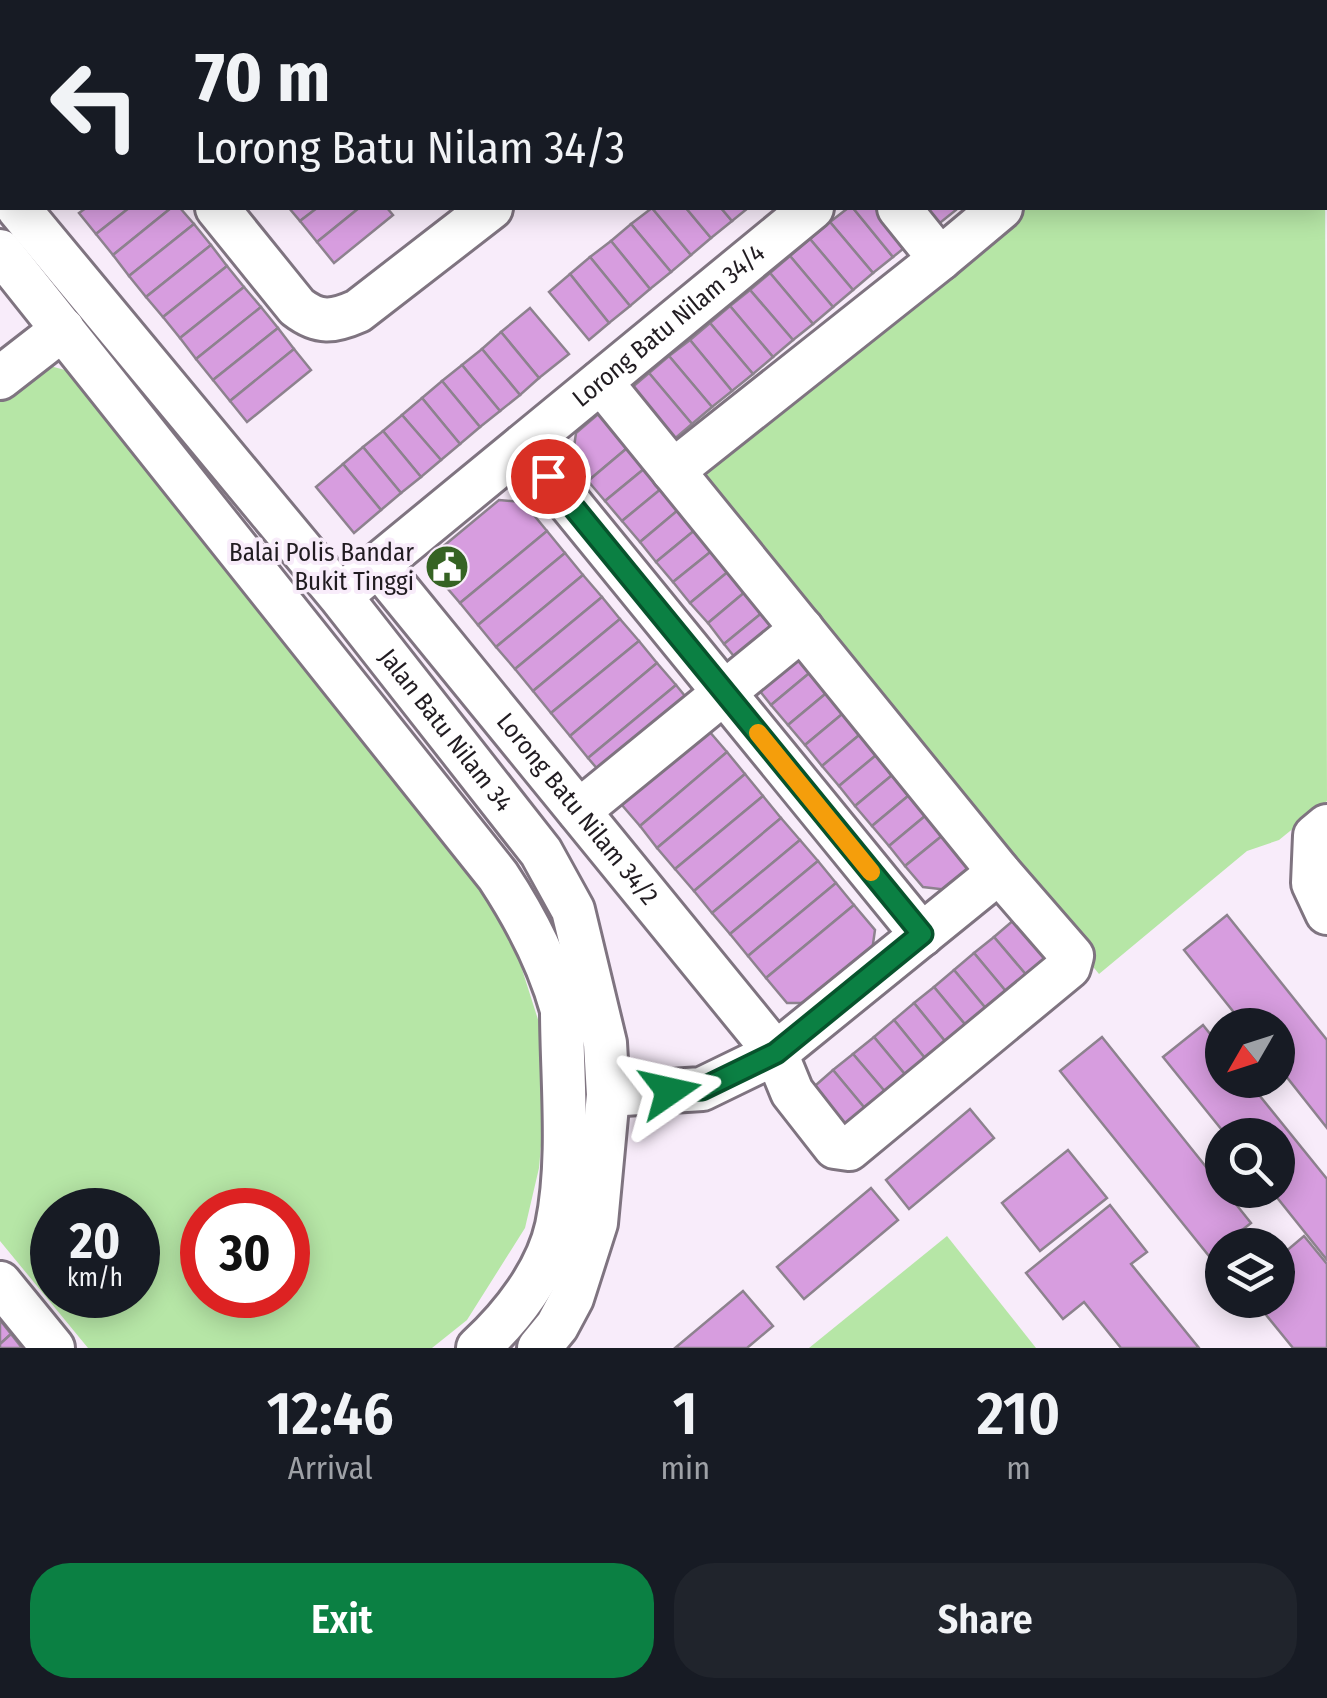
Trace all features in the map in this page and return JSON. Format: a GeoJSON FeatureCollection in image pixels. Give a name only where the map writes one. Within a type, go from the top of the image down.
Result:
{"type":"FeatureCollection","features":[{"type":"Feature","properties":{"kind":"street","name":"Jalan Batu Nilam 34"},"geometry":{"type":"LineString","coordinates":[[20,210],[340,596],[540,852],[573,910],[599,1013],[609,1067],[608,1095],[596,1223],[572,1298],[539,1348]]}},
{"type":"Feature","properties":{"kind":"street"},"geometry":{"type":"LineString","coordinates":[[219,210],[297,307],[311,318],[323,321],[338,320],[358,311],[488,210]]}},
{"type":"Feature","properties":{"kind":"street","name":"Lorong Batu Nilam 34/4"},"geometry":{"type":"LineString","coordinates":[[340,596],[810,210]]}},
{"type":"Feature","properties":{"kind":"street"},"geometry":{"type":"LineString","coordinates":[[901,210],[940,258]]}},
{"type":"Feature","properties":{"kind":"street"},"geometry":{"type":"LineString","coordinates":[[674,470],[999,210]]}},
{"type":"Feature","properties":{"kind":"street","name":"Jalan Batu Nilam 34"},"geometry":{"type":"LineString","coordinates":[[0,251],[498,876],[518,906],[556,987],[562,1010],[562,1163],[556,1226],[544,1264],[478,1348]]}},
{"type":"Feature","properties":{"kind":"street"},"geometry":{"type":"LineString","coordinates":[[0,378],[62,329],[72,273]]}},
{"type":"Feature","properties":{"kind":"street"},"geometry":{"type":"LineString","coordinates":[[62,329],[121,333]]}},
{"type":"Feature","properties":{"kind":"street"},"geometry":{"type":"LineString","coordinates":[[601,382],[999,872],[776,1053],[702,1089],[608,1095]]}},
{"type":"Feature","properties":{"kind":"street"},"geometry":{"type":"LineString","coordinates":[[523,446],[922,934]]}},
{"type":"Feature","properties":{"kind":"street","name":"Lorong Batu Nilam 34/2"},"geometry":{"type":"LineString","coordinates":[[378,565],[776,1053],[792,1092],[835,1147],[849,1149],[1069,967],[1072,956],[999,872]]}},
{"type":"Feature","properties":{"kind":"street"},"geometry":{"type":"LineString","coordinates":[[579,811],[802,629]]}},
{"type":"Feature","properties":{"kind":"street"},"geometry":{"type":"LineString","coordinates":[[1321,831],[1313,883],[1327,913]]}},
{"type":"Feature","properties":{"kind":"street"},"geometry":{"type":"LineString","coordinates":[[562,1010],[608,1095]]}},
{"type":"Feature","properties":{"kind":"street"},"geometry":{"type":"LineString","coordinates":[[562,1163],[608,1095]]}},
{"type":"Feature","properties":{"kind":"street"},"geometry":{"type":"LineString","coordinates":[[0,1283],[53,1348]]}},
{"type":"Feature","properties":{"kind":"green space"},"geometry":{"type":"Polygon","coordinates":[[[1013,210],[1325,210],[1327,801],[1279,840],[1247,851],[1099,974],[690,472],[1013,210]]]}},
{"type":"Feature","properties":{"kind":"green space"},"geometry":{"type":"Polygon","coordinates":[[[39,363],[76,373],[498,894],[549,1054],[539,1168],[525,1228],[467,1320],[432,1348],[88,1348],[63,1318],[160,1318],[160,1188],[30,1188],[30,1277],[0,1241],[0,395],[39,363]]]}},
{"type":"Feature","properties":{"kind":"green space"},"geometry":{"type":"Polygon","coordinates":[[[947,1236],[1036,1348],[809,1348],[947,1236]]]}},
{"type":"Feature","properties":{"kind":"building"},"geometry":{"type":"Polygon","coordinates":[[[83,210],[126,210],[96,234],[79,213],[83,210]]]}},
{"type":"Feature","properties":{"kind":"building"},"geometry":{"type":"Polygon","coordinates":[[[126,210],[169,210],[113,255],[96,234],[126,210]]]}},
{"type":"Feature","properties":{"kind":"building"},"geometry":{"type":"Polygon","coordinates":[[[169,210],[182,210],[194,224],[129,276],[113,255],[169,210]]]}},
{"type":"Feature","properties":{"kind":"building"},"geometry":{"type":"Polygon","coordinates":[[[291,210],[314,210],[300,221],[291,210]]]}},
{"type":"Feature","properties":{"kind":"building"},"geometry":{"type":"Polygon","coordinates":[[[314,210],[357,210],[317,242],[300,221],[314,210]]]}},
{"type":"Feature","properties":{"kind":"building"},"geometry":{"type":"Polygon","coordinates":[[[357,210],[389,210],[393,215],[334,263],[317,242],[357,210]]]}},
{"type":"Feature","properties":{"kind":"building"},"geometry":{"type":"Polygon","coordinates":[[[654,210],[691,255],[671,272],[631,224],[654,210]]]}},
{"type":"Feature","properties":{"kind":"building"},"geometry":{"type":"Polygon","coordinates":[[[654,210],[688,210],[711,238],[691,255],[654,210]]]}},
{"type":"Feature","properties":{"kind":"building"},"geometry":{"type":"Polygon","coordinates":[[[688,210],[723,210],[732,221],[711,238],[688,210]]]}},
{"type":"Feature","properties":{"kind":"building"},"geometry":{"type":"Polygon","coordinates":[[[723,210],[746,210],[732,221],[723,210]]]}},
{"type":"Feature","properties":{"kind":"building"},"geometry":{"type":"Polygon","coordinates":[[[845,210],[855,210],[893,257],[873,273],[830,222],[845,210]]]}},
{"type":"Feature","properties":{"kind":"building"},"geometry":{"type":"Polygon","coordinates":[[[855,210],[889,210],[914,240],[893,257],[855,210]]]}},
{"type":"Feature","properties":{"kind":"building"},"geometry":{"type":"Polygon","coordinates":[[[923,210],[956,210],[936,226],[923,210]]]}},
{"type":"Feature","properties":{"kind":"building"},"geometry":{"type":"Polygon","coordinates":[[[830,222],[873,273],[853,290],[810,239],[830,222]]]}},
{"type":"Feature","properties":{"kind":"building"},"geometry":{"type":"Polygon","coordinates":[[[194,224],[211,245],[146,297],[129,276],[194,224]]]}},
{"type":"Feature","properties":{"kind":"building"},"geometry":{"type":"Polygon","coordinates":[[[631,224],[671,272],[650,289],[611,241],[631,224]]]}},
{"type":"Feature","properties":{"kind":"building"},"geometry":{"type":"Polygon","coordinates":[[[810,239],[853,290],[833,307],[790,256],[810,239]]]}},
{"type":"Feature","properties":{"kind":"building"},"geometry":{"type":"Polygon","coordinates":[[[611,241],[650,289],[630,306],[590,257],[611,241]]]}},
{"type":"Feature","properties":{"kind":"building"},"geometry":{"type":"Polygon","coordinates":[[[211,245],[227,266],[163,317],[146,297],[211,245]]]}},
{"type":"Feature","properties":{"kind":"building"},"geometry":{"type":"Polygon","coordinates":[[[790,256],[833,307],[813,324],[770,273],[790,256]]]}},
{"type":"Feature","properties":{"kind":"building"},"geometry":{"type":"Polygon","coordinates":[[[590,257],[630,306],[609,323],[570,274],[590,257]]]}},
{"type":"Feature","properties":{"kind":"building"},"geometry":{"type":"Polygon","coordinates":[[[227,266],[244,287],[180,338],[163,317],[227,266]]]}},
{"type":"Feature","properties":{"kind":"building"},"geometry":{"type":"Polygon","coordinates":[[[770,273],[813,324],[793,340],[750,290],[770,273]]]}},
{"type":"Feature","properties":{"kind":"building"},"geometry":{"type":"Polygon","coordinates":[[[570,274],[609,323],[589,340],[549,292],[570,274]]]}},
{"type":"Feature","properties":{"kind":"building"},"geometry":{"type":"Polygon","coordinates":[[[244,287],[261,307],[196,359],[180,338],[244,287]]]}},
{"type":"Feature","properties":{"kind":"building"},"geometry":{"type":"Polygon","coordinates":[[[750,290],[793,340],[773,357],[730,306],[750,290]]]}},
{"type":"Feature","properties":{"kind":"building"},"geometry":{"type":"Polygon","coordinates":[[[730,306],[773,357],[753,374],[710,323],[730,306]]]}},
{"type":"Feature","properties":{"kind":"building"},"geometry":{"type":"Polygon","coordinates":[[[261,307],[278,328],[213,380],[196,359],[261,307]]]}},
{"type":"Feature","properties":{"kind":"building"},"geometry":{"type":"Polygon","coordinates":[[[530,308],[569,354],[539,378],[501,332],[530,308]]]}},
{"type":"Feature","properties":{"kind":"building"},"geometry":{"type":"Polygon","coordinates":[[[710,323],[753,374],[732,391],[690,340],[710,323]]]}},
{"type":"Feature","properties":{"kind":"building"},"geometry":{"type":"Polygon","coordinates":[[[278,328],[294,349],[230,401],[213,380],[278,328]]]}},
{"type":"Feature","properties":{"kind":"building"},"geometry":{"type":"Polygon","coordinates":[[[501,332],[539,378],[520,395],[482,349],[501,332]]]}},
{"type":"Feature","properties":{"kind":"building"},"geometry":{"type":"Polygon","coordinates":[[[690,340],[732,391],[712,407],[669,356],[690,340]]]}},
{"type":"Feature","properties":{"kind":"building"},"geometry":{"type":"Polygon","coordinates":[[[294,349],[311,370],[247,422],[230,401],[294,349]]]}},
{"type":"Feature","properties":{"kind":"building"},"geometry":{"type":"Polygon","coordinates":[[[482,349],[520,395],[500,411],[462,365],[482,349]]]}},
{"type":"Feature","properties":{"kind":"building"},"geometry":{"type":"Polygon","coordinates":[[[669,356],[712,407],[692,424],[649,373],[669,356]]]}},
{"type":"Feature","properties":{"kind":"building"},"geometry":{"type":"Polygon","coordinates":[[[462,365],[500,411],[480,427],[442,381],[462,365]]]}},
{"type":"Feature","properties":{"kind":"building"},"geometry":{"type":"Polygon","coordinates":[[[649,373],[692,424],[672,441],[629,390],[649,373]]]}},
{"type":"Feature","properties":{"kind":"building"},"geometry":{"type":"Polygon","coordinates":[[[442,381],[480,427],[460,444],[422,398],[442,381]]]}},
{"type":"Feature","properties":{"kind":"building"},"geometry":{"type":"Polygon","coordinates":[[[422,398],[460,444],[441,460],[402,415],[422,398]]]}},
{"type":"Feature","properties":{"kind":"building"},"geometry":{"type":"Polygon","coordinates":[[[610,404],[639,438],[588,481],[572,461],[576,433],[610,404]]]}},
{"type":"Feature","properties":{"kind":"building"},"geometry":{"type":"Polygon","coordinates":[[[402,415],[441,460],[421,477],[383,431],[402,415]]]}},
{"type":"Feature","properties":{"kind":"building"},"geometry":{"type":"Polygon","coordinates":[[[383,431],[421,477],[401,493],[363,447],[383,431]]]}},
{"type":"Feature","properties":{"kind":"building"},"geometry":{"type":"Polygon","coordinates":[[[639,438],[656,459],[605,501],[588,481],[639,438]]]}},
{"type":"Feature","properties":{"kind":"building"},"geometry":{"type":"Polygon","coordinates":[[[363,447],[401,493],[381,510],[343,464],[363,447]]]}},
{"type":"Feature","properties":{"kind":"building"},"geometry":{"type":"Polygon","coordinates":[[[656,459],[673,479],[622,521],[605,501],[656,459]]]}},
{"type":"Feature","properties":{"kind":"building"},"geometry":{"type":"Polygon","coordinates":[[[343,464],[381,510],[354,533],[316,487],[343,464]]]}},
{"type":"Feature","properties":{"kind":"building"},"geometry":{"type":"Polygon","coordinates":[[[673,479],[690,500],[640,542],[622,521],[673,479]]]}},
{"type":"Feature","properties":{"kind":"building"},"geometry":{"type":"Polygon","coordinates":[[[499,500],[523,502],[547,531],[460,603],[436,575],[440,549],[499,500]]]}},
{"type":"Feature","properties":{"kind":"building"},"geometry":{"type":"Polygon","coordinates":[[[690,500],[707,520],[656,562],[640,542],[690,500]]]}},
{"type":"Feature","properties":{"kind":"building"},"geometry":{"type":"Polygon","coordinates":[[[707,520],[724,541],[673,582],[656,562],[707,520]]]}},
{"type":"Feature","properties":{"kind":"building"},"geometry":{"type":"Polygon","coordinates":[[[547,531],[565,553],[478,625],[460,603],[547,531]]]}},
{"type":"Feature","properties":{"kind":"building"},"geometry":{"type":"Polygon","coordinates":[[[724,541],[741,561],[690,603],[673,582],[724,541]]]}},
{"type":"Feature","properties":{"kind":"building"},"geometry":{"type":"Polygon","coordinates":[[[565,553],[583,575],[496,647],[478,625],[565,553]]]}},
{"type":"Feature","properties":{"kind":"building"},"geometry":{"type":"Polygon","coordinates":[[[741,561],[758,581],[708,623],[690,603],[741,561]]]}},
{"type":"Feature","properties":{"kind":"building"},"geometry":{"type":"Polygon","coordinates":[[[583,575],[602,597],[515,669],[496,647],[583,575]]]}},
{"type":"Feature","properties":{"kind":"building"},"geometry":{"type":"Polygon","coordinates":[[[758,581],[775,602],[724,644],[708,623],[758,581]]]}},
{"type":"Feature","properties":{"kind":"building"},"geometry":{"type":"Polygon","coordinates":[[[602,597],[620,619],[533,691],[515,669],[602,597]]]}},
{"type":"Feature","properties":{"kind":"building"},"geometry":{"type":"Polygon","coordinates":[[[775,602],[792,622],[741,665],[724,644],[775,602]]]}},
{"type":"Feature","properties":{"kind":"building"},"geometry":{"type":"Polygon","coordinates":[[[620,619],[639,641],[551,713],[533,691],[620,619]]]}},
{"type":"Feature","properties":{"kind":"building"},"geometry":{"type":"Polygon","coordinates":[[[639,641],[657,663],[570,736],[551,713],[639,641]]]}},
{"type":"Feature","properties":{"kind":"building"},"geometry":{"type":"Polygon","coordinates":[[[803,645],[819,665],[771,705],[755,685],[803,645]]]}},
{"type":"Feature","properties":{"kind":"building"},"geometry":{"type":"Polygon","coordinates":[[[657,663],[676,685],[588,758],[570,736],[657,663]]]}},
{"type":"Feature","properties":{"kind":"building"},"geometry":{"type":"Polygon","coordinates":[[[819,665],[836,685],[788,725],[771,705],[819,665]]]}},
{"type":"Feature","properties":{"kind":"building"},"geometry":{"type":"Polygon","coordinates":[[[676,685],[694,707],[606,779],[588,758],[676,685]]]}},
{"type":"Feature","properties":{"kind":"building"},"geometry":{"type":"Polygon","coordinates":[[[836,685],[853,705],[805,745],[788,725],[836,685]]]}},
{"type":"Feature","properties":{"kind":"building"},"geometry":{"type":"Polygon","coordinates":[[[853,705],[870,726],[822,766],[805,745],[853,705]]]}},
{"type":"Feature","properties":{"kind":"building"},"geometry":{"type":"Polygon","coordinates":[[[870,726],[887,746],[839,786],[822,766],[870,726]]]}},
{"type":"Feature","properties":{"kind":"building"},"geometry":{"type":"Polygon","coordinates":[[[709,731],[727,752],[640,826],[621,804],[709,731]]]}},
{"type":"Feature","properties":{"kind":"building"},"geometry":{"type":"Polygon","coordinates":[[[887,746],[903,766],[855,806],[839,786],[887,746]]]}},
{"type":"Feature","properties":{"kind":"building"},"geometry":{"type":"Polygon","coordinates":[[[727,752],[745,774],[657,848],[640,826],[727,752]]]}},
{"type":"Feature","properties":{"kind":"building"},"geometry":{"type":"Polygon","coordinates":[[[903,766],[920,786],[872,826],[855,806],[903,766]]]}},
{"type":"Feature","properties":{"kind":"building"},"geometry":{"type":"Polygon","coordinates":[[[745,774],[763,796],[675,869],[657,848],[745,774]]]}},
{"type":"Feature","properties":{"kind":"building"},"geometry":{"type":"Polygon","coordinates":[[[920,786],[937,806],[889,846],[872,826],[920,786]]]}},
{"type":"Feature","properties":{"kind":"building"},"geometry":{"type":"Polygon","coordinates":[[[763,796],[781,818],[694,891],[675,869],[763,796]]]}},
{"type":"Feature","properties":{"kind":"building"},"geometry":{"type":"Polygon","coordinates":[[[937,806],[954,826],[905,866],[889,846],[937,806]]]}},
{"type":"Feature","properties":{"kind":"building"},"geometry":{"type":"Polygon","coordinates":[[[781,818],[800,840],[712,913],[694,891],[781,818]]]}},
{"type":"Feature","properties":{"kind":"building"},"geometry":{"type":"Polygon","coordinates":[[[954,826],[982,860],[948,890],[923,887],[905,866],[954,826]]]}},
{"type":"Feature","properties":{"kind":"building"},"geometry":{"type":"Polygon","coordinates":[[[800,840],[818,861],[730,934],[712,913],[800,840]]]}},
{"type":"Feature","properties":{"kind":"building"},"geometry":{"type":"Polygon","coordinates":[[[818,861],[836,883],[748,956],[730,934],[818,861]]]}},
{"type":"Feature","properties":{"kind":"building"},"geometry":{"type":"Polygon","coordinates":[[[836,883],[854,905],[766,978],[748,956],[836,883]]]}},
{"type":"Feature","properties":{"kind":"building"},"geometry":{"type":"Polygon","coordinates":[[[854,905],[875,930],[871,958],[817,1003],[787,1003],[766,978],[854,905]]]}},
{"type":"Feature","properties":{"kind":"building"},"geometry":{"type":"Polygon","coordinates":[[[1022,913],[1062,960],[1034,984],[994,937],[1022,913]]]}},
{"type":"Feature","properties":{"kind":"building"},"geometry":{"type":"Polygon","coordinates":[[[1227,915],[1327,1040],[1327,1128],[1295,1088],[1295,1008],[1230,1008],[1184,950],[1227,915]]]}},
{"type":"Feature","properties":{"kind":"building"},"geometry":{"type":"Polygon","coordinates":[[[994,937],[1034,984],[1014,1001],[974,953],[994,937]]]}},
{"type":"Feature","properties":{"kind":"building"},"geometry":{"type":"Polygon","coordinates":[[[974,953],[1014,1001],[993,1017],[954,970],[974,953]]]}},
{"type":"Feature","properties":{"kind":"building"},"geometry":{"type":"Polygon","coordinates":[[[954,970],[993,1017],[973,1034],[934,987],[954,970]]]}},
{"type":"Feature","properties":{"kind":"building"},"geometry":{"type":"Polygon","coordinates":[[[934,987],[973,1034],[953,1051],[914,1003],[934,987]]]}},
{"type":"Feature","properties":{"kind":"building"},"geometry":{"type":"Polygon","coordinates":[[[914,1003],[953,1051],[933,1068],[894,1020],[914,1003]]]}},
{"type":"Feature","properties":{"kind":"building"},"geometry":{"type":"Polygon","coordinates":[[[894,1020],[933,1068],[913,1084],[874,1037],[894,1020]]]}},
{"type":"Feature","properties":{"kind":"building"},"geometry":{"type":"Polygon","coordinates":[[[1203,1025],[1205,1098],[1262,1098],[1278,1118],[1212,1118],[1163,1057],[1203,1025]]]}},
{"type":"Feature","properties":{"kind":"building"},"geometry":{"type":"Polygon","coordinates":[[[874,1037],[913,1084],[893,1101],[853,1054],[874,1037]]]}},
{"type":"Feature","properties":{"kind":"building"},"geometry":{"type":"Polygon","coordinates":[[[1102,1037],[1205,1166],[1205,1208],[1239,1208],[1251,1223],[1245,1228],[1205,1228],[1205,1251],[1060,1071],[1102,1037]]]}},
{"type":"Feature","properties":{"kind":"building"},"geometry":{"type":"Polygon","coordinates":[[[853,1054],[893,1101],[873,1118],[833,1070],[853,1054]]]}},
{"type":"Feature","properties":{"kind":"building"},"geometry":{"type":"Polygon","coordinates":[[[833,1070],[873,1118],[847,1139],[808,1092],[833,1070]]]}},
{"type":"Feature","properties":{"kind":"building"},"geometry":{"type":"Polygon","coordinates":[[[970,1109],[994,1138],[909,1209],[886,1180],[970,1109]]]}},
{"type":"Feature","properties":{"kind":"building"},"geometry":{"type":"Polygon","coordinates":[[[1295,1139],[1327,1179],[1327,1260],[1285,1208],[1295,1208],[1295,1139]]]}},
{"type":"Feature","properties":{"kind":"building"},"geometry":{"type":"Polygon","coordinates":[[[1068,1150],[1107,1198],[1040,1251],[1002,1203],[1068,1150]]]}},
{"type":"Feature","properties":{"kind":"building"},"geometry":{"type":"Polygon","coordinates":[[[871,1188],[898,1220],[804,1299],[777,1267],[871,1188]]]}},
{"type":"Feature","properties":{"kind":"building"},"geometry":{"type":"Polygon","coordinates":[[[1110,1205],[1147,1252],[1131,1264],[1199,1348],[1121,1348],[1084,1302],[1063,1319],[1026,1273],[1110,1205]]]}},
{"type":"Feature","properties":{"kind":"building"},"geometry":{"type":"Polygon","coordinates":[[[1304,1236],[1327,1264],[1327,1348],[1293,1348],[1269,1318],[1295,1318],[1295,1244],[1304,1236]]]}},
{"type":"Feature","properties":{"kind":"building"},"geometry":{"type":"Polygon","coordinates":[[[743,1291],[773,1326],[747,1348],[675,1348],[743,1291]]]}},
{"type":"Feature","properties":{"kind":"building"},"geometry":{"type":"Polygon","coordinates":[[[0,1320],[11,1334],[0,1344],[0,1320]]]}},
{"type":"Feature","properties":{"kind":"building"},"geometry":{"type":"Polygon","coordinates":[[[11,1334],[22,1348],[0,1348],[0,1344],[11,1334]]]}},
{"type":"Feature","properties":{"kind":"slow traffic"},"geometry":{"type":"LineString","coordinates":[[758,733],[871,872]]}},
{"type":"Feature","properties":{"kind":"place","name":"Balai Polis Bandar Bukit Tinggi"},"geometry":{"type":"Point","coordinates":[447,567]}},
{"type":"Feature","properties":{"kind":"route"},"geometry":{"type":"LineString","coordinates":[[548,476],[922,934],[776,1053],[702,1089],[670,1091]]}}]}
